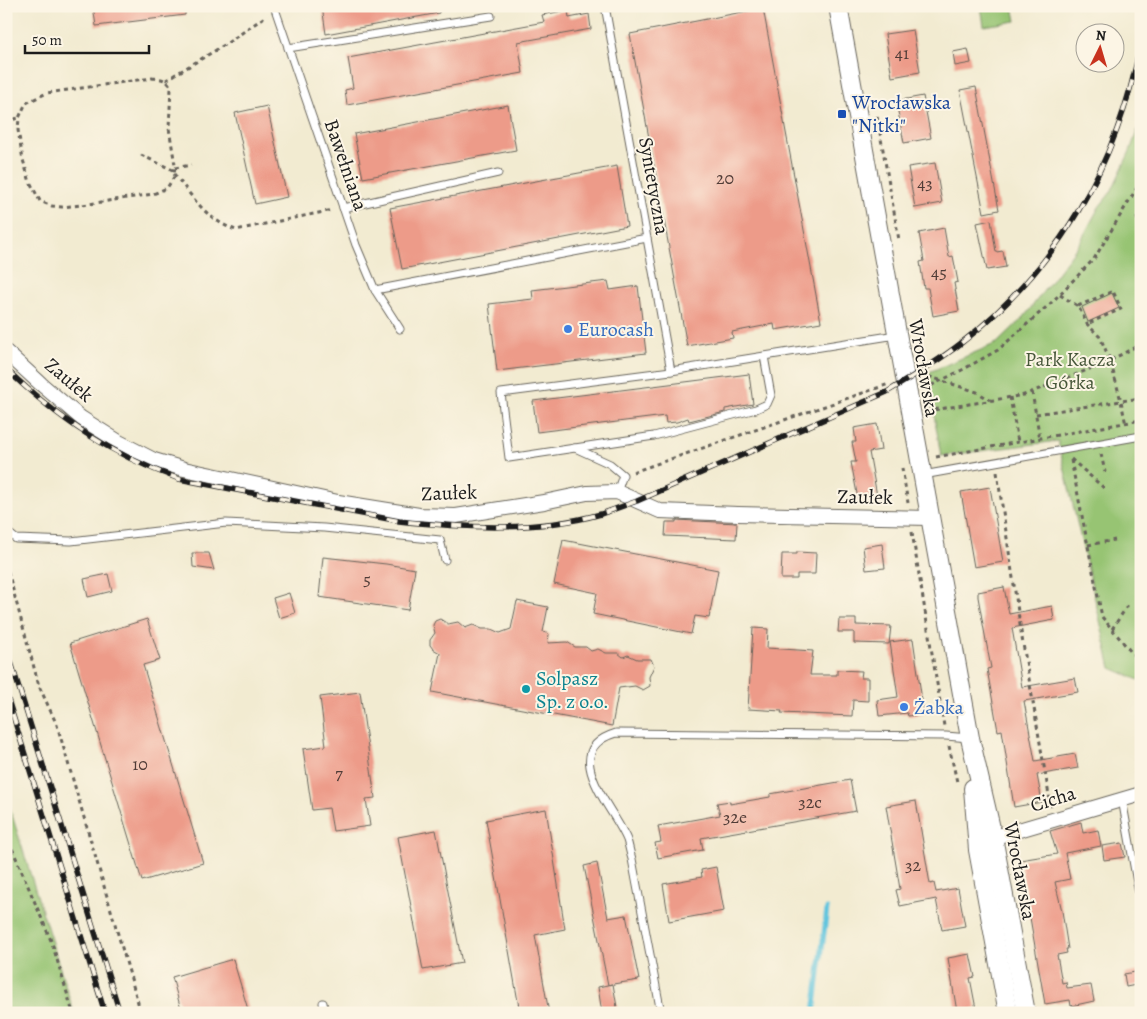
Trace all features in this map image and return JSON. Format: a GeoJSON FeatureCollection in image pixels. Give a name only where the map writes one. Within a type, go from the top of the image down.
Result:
{"type":"FeatureCollection","features":[{"type":"Feature","properties":{"kind":"street","name":"Wrocławska"},"geometry":{"type":"LineString","coordinates":[[838,6],[970,738],[1008,1013]]}},
{"type":"Feature","properties":{"kind":"street","name":"Zaułek"},"geometry":{"type":"LineString","coordinates":[[6,352],[40,384],[81,418],[119,442],[154,460],[184,469],[338,502],[420,515],[456,516],[587,493],[617,492],[660,511],[930,518]]}},
{"type":"Feature","properties":{"kind":"street","name":"Cicha"},"geometry":{"type":"LineString","coordinates":[[985,840],[1141,794]]}},
{"type":"Feature","properties":{"kind":"street","name":"Wrocławska"},"geometry":{"type":"LineString","coordinates":[[985,840],[1026,1013]]}},
{"type":"Feature","properties":{"kind":"lane"},"geometry":{"type":"LineString","coordinates":[[605,7],[614,6]]}},
{"type":"Feature","properties":{"kind":"lane","name":"Syntetyczna"},"geometry":{"type":"LineString","coordinates":[[605,7],[671,371]]}},
{"type":"Feature","properties":{"kind":"lane","name":"Bawełniana"},"geometry":{"type":"LineString","coordinates":[[275,8],[356,245],[375,290],[400,328]]}},
{"type":"Feature","properties":{"kind":"lane"},"geometry":{"type":"LineString","coordinates":[[288,48],[491,16]]}},
{"type":"Feature","properties":{"kind":"lane"},"geometry":{"type":"LineString","coordinates":[[343,208],[498,173]]}},
{"type":"Feature","properties":{"kind":"lane"},"geometry":{"type":"LineString","coordinates":[[375,290],[647,238]]}},
{"type":"Feature","properties":{"kind":"lane"},"geometry":{"type":"LineString","coordinates":[[764,356],[771,395],[767,404],[756,409],[654,436],[509,458],[501,393],[671,371],[764,356],[896,335]]}},
{"type":"Feature","properties":{"kind":"lane"},"geometry":{"type":"LineString","coordinates":[[922,475],[1141,436]]}},
{"type":"Feature","properties":{"kind":"lane"},"geometry":{"type":"LineString","coordinates":[[575,448],[610,464],[623,476],[617,492]]}},
{"type":"Feature","properties":{"kind":"lane"},"geometry":{"type":"LineString","coordinates":[[6,531],[16,539],[71,541],[226,523],[324,528],[440,540],[445,560]]}},
{"type":"Feature","properties":{"kind":"lane"},"geometry":{"type":"LineString","coordinates":[[661,1013],[627,840],[594,784],[590,765],[592,750],[602,737],[616,733],[626,733],[946,736],[970,738]]}},
{"type":"Feature","properties":{"kind":"lane"},"geometry":{"type":"LineString","coordinates":[[1122,799],[1141,905]]}},
{"type":"Feature","properties":{"kind":"lane"},"geometry":{"type":"LineString","coordinates":[[323,1003],[324,1013]]}},
{"type":"Feature","properties":{"kind":"path"},"geometry":{"type":"LineString","coordinates":[[166,80],[171,88],[169,128],[175,171],[174,178],[167,188],[153,194],[82,205],[62,207],[52,206],[40,201],[30,182],[23,160],[18,130],[19,118],[26,103],[47,93],[152,78],[166,80],[226,44],[275,8]]}},
{"type":"Feature","properties":{"kind":"path"},"geometry":{"type":"LineString","coordinates":[[6,121],[19,118]]}},
{"type":"Feature","properties":{"kind":"path"},"geometry":{"type":"LineString","coordinates":[[142,155],[175,171],[209,216],[226,227],[236,230],[343,208]]}},
{"type":"Feature","properties":{"kind":"path"},"geometry":{"type":"LineString","coordinates":[[175,171],[191,165]]}},
{"type":"Feature","properties":{"kind":"path"},"geometry":{"type":"LineString","coordinates":[[908,397],[998,350],[1060,295],[1094,259],[1141,181]]}},
{"type":"Feature","properties":{"kind":"path"},"geometry":{"type":"LineString","coordinates":[[1141,209],[1137,220],[1141,228]]}},
{"type":"Feature","properties":{"kind":"path"},"geometry":{"type":"LineString","coordinates":[[1078,306],[1113,291],[1121,309],[1087,324]]}},
{"type":"Feature","properties":{"kind":"path"},"geometry":{"type":"LineString","coordinates":[[1060,295],[1078,306],[1087,324],[1100,337],[1110,360],[1122,401],[1128,438]]}},
{"type":"Feature","properties":{"kind":"path"},"geometry":{"type":"LineString","coordinates":[[926,411],[1032,392],[1110,360],[1141,344]]}},
{"type":"Feature","properties":{"kind":"path"},"geometry":{"type":"LineString","coordinates":[[918,374],[978,392],[990,400]]}},
{"type":"Feature","properties":{"kind":"path"},"geometry":{"type":"LineString","coordinates":[[623,476],[889,384]]}},
{"type":"Feature","properties":{"kind":"path"},"geometry":{"type":"LineString","coordinates":[[1032,392],[1040,438]]}},
{"type":"Feature","properties":{"kind":"path"},"geometry":{"type":"LineString","coordinates":[[1010,397],[1018,442]]}},
{"type":"Feature","properties":{"kind":"path"},"geometry":{"type":"LineString","coordinates":[[1036,414],[1141,398]]}},
{"type":"Feature","properties":{"kind":"path"},"geometry":{"type":"LineString","coordinates":[[935,457],[1141,420]]}},
{"type":"Feature","properties":{"kind":"path"},"geometry":{"type":"LineString","coordinates":[[1104,488],[1070,458],[1102,617],[1141,664]]}},
{"type":"Feature","properties":{"kind":"path"},"geometry":{"type":"LineString","coordinates":[[996,463],[1022,638],[1053,820]]}},
{"type":"Feature","properties":{"kind":"path"},"geometry":{"type":"LineString","coordinates":[[1088,545],[1115,540]]}},
{"type":"Feature","properties":{"kind":"path"},"geometry":{"type":"LineString","coordinates":[[6,564],[39,686],[57,725],[141,1013]]}},
{"type":"Feature","properties":{"kind":"path"},"geometry":{"type":"LineString","coordinates":[[1112,629],[1128,605]]}},
{"type":"Feature","properties":{"kind":"path"},"geometry":{"type":"LineString","coordinates":[[6,834],[52,943],[73,1013]]}},
{"type":"Feature","properties":{"kind":"green space"},"geometry":{"type":"Polygon","coordinates":[[[981,6],[1013,6],[1016,21],[984,26],[981,6]]]}},
{"type":"Feature","properties":{"kind":"green space","name":"Park Kacza Górka"},"geometry":{"type":"Polygon","coordinates":[[[1141,120],[1141,681],[1111,668],[1058,441],[941,456],[927,373],[997,343],[1024,317],[1079,244],[1099,207],[1111,192],[1130,151],[1141,120]]]}},
{"type":"Feature","properties":{"kind":"green space"},"geometry":{"type":"Polygon","coordinates":[[[6,796],[74,1013],[6,1013],[6,796]]]}},
{"type":"Feature","properties":{"kind":"building"},"geometry":{"type":"Polygon","coordinates":[[[93,6],[185,6],[185,15],[96,26],[93,6]]]}},
{"type":"Feature","properties":{"kind":"building"},"geometry":{"type":"Polygon","coordinates":[[[322,6],[439,6],[439,13],[326,34],[322,6]]]}},
{"type":"Feature","properties":{"kind":"building"},"geometry":{"type":"Polygon","coordinates":[[[763,8],[821,322],[775,330],[774,324],[732,332],[733,338],[687,346],[630,34],[763,8]]]}},
{"type":"Feature","properties":{"kind":"building"},"geometry":{"type":"Polygon","coordinates":[[[568,10],[569,18],[589,14],[591,29],[518,42],[523,73],[347,105],[345,90],[353,88],[348,58],[544,22],[542,15],[568,10]]]}},
{"type":"Feature","properties":{"kind":"building"},"geometry":{"type":"Polygon","coordinates":[[[913,30],[920,72],[892,77],[885,34],[913,30]]]}},
{"type":"Feature","properties":{"kind":"building"},"geometry":{"type":"Polygon","coordinates":[[[968,49],[971,63],[955,66],[953,52],[968,49]]]}},
{"type":"Feature","properties":{"kind":"building"},"geometry":{"type":"Polygon","coordinates":[[[976,87],[999,210],[984,213],[960,90],[976,87]]]}},
{"type":"Feature","properties":{"kind":"building"},"geometry":{"type":"Polygon","coordinates":[[[923,96],[931,138],[904,143],[896,101],[923,96]]]}},
{"type":"Feature","properties":{"kind":"building"},"geometry":{"type":"Polygon","coordinates":[[[508,105],[516,150],[363,178],[354,134],[508,105]]]}},
{"type":"Feature","properties":{"kind":"building"},"geometry":{"type":"Polygon","coordinates":[[[267,106],[287,197],[255,204],[235,113],[267,106]]]}},
{"type":"Feature","properties":{"kind":"building"},"geometry":{"type":"Polygon","coordinates":[[[935,163],[942,203],[915,208],[908,167],[935,163]]]}},
{"type":"Feature","properties":{"kind":"building"},"geometry":{"type":"Polygon","coordinates":[[[617,166],[627,226],[402,269],[390,208],[617,166]]]}},
{"type":"Feature","properties":{"kind":"building"},"geometry":{"type":"Polygon","coordinates":[[[991,220],[996,252],[1003,251],[1006,267],[987,270],[977,223],[991,220]]]}},
{"type":"Feature","properties":{"kind":"building"},"geometry":{"type":"Polygon","coordinates":[[[944,228],[949,257],[953,256],[958,282],[954,283],[959,311],[933,316],[928,288],[924,288],[920,262],[924,261],[919,233],[944,228]]]}},
{"type":"Feature","properties":{"kind":"building","name":"Eurocash"},"geometry":{"type":"Polygon","coordinates":[[[608,281],[610,290],[638,286],[646,353],[497,371],[489,304],[533,299],[532,290],[608,281]]]}},
{"type":"Feature","properties":{"kind":"building"},"geometry":{"type":"Polygon","coordinates":[[[1112,293],[1119,308],[1088,322],[1082,307],[1112,293]]]}},
{"type":"Feature","properties":{"kind":"building"},"geometry":{"type":"Polygon","coordinates":[[[749,374],[753,404],[725,409],[725,412],[689,421],[688,418],[666,423],[665,416],[537,432],[533,401],[749,374]]]}},
{"type":"Feature","properties":{"kind":"building"},"geometry":{"type":"Polygon","coordinates":[[[877,424],[881,450],[869,452],[877,496],[858,499],[851,462],[856,462],[852,442],[856,442],[854,428],[877,424]]]}},
{"type":"Feature","properties":{"kind":"building"},"geometry":{"type":"Polygon","coordinates":[[[990,487],[1003,562],[974,567],[961,492],[990,487]]]}},
{"type":"Feature","properties":{"kind":"building"},"geometry":{"type":"Polygon","coordinates":[[[676,520],[737,523],[736,539],[665,536],[666,522],[676,522],[676,520]]]}},
{"type":"Feature","properties":{"kind":"building"},"geometry":{"type":"Polygon","coordinates":[[[563,540],[718,570],[709,618],[695,616],[691,634],[593,614],[597,593],[554,584],[563,540]]]}},
{"type":"Feature","properties":{"kind":"building"},"geometry":{"type":"Polygon","coordinates":[[[882,544],[885,568],[866,570],[863,547],[882,544]]]}},
{"type":"Feature","properties":{"kind":"building"},"geometry":{"type":"Polygon","coordinates":[[[797,552],[816,553],[815,574],[797,574],[797,579],[781,579],[782,554],[797,554],[797,552]]]}},
{"type":"Feature","properties":{"kind":"building"},"geometry":{"type":"Polygon","coordinates":[[[192,553],[209,553],[214,570],[193,567],[192,553]]]}},
{"type":"Feature","properties":{"kind":"building"},"geometry":{"type":"Polygon","coordinates":[[[323,557],[415,569],[408,610],[319,597],[323,557]]]}},
{"type":"Feature","properties":{"kind":"building"},"geometry":{"type":"Polygon","coordinates":[[[108,574],[112,591],[88,597],[84,579],[108,574]]]}},
{"type":"Feature","properties":{"kind":"building"},"geometry":{"type":"Polygon","coordinates":[[[1004,587],[1009,614],[1052,606],[1054,620],[1012,628],[1022,687],[1075,678],[1078,692],[1024,701],[1035,761],[1075,754],[1078,768],[1037,775],[1042,802],[1014,807],[1002,730],[998,731],[987,669],[991,668],[978,597],[978,592],[1004,587]]]}},
{"type":"Feature","properties":{"kind":"building"},"geometry":{"type":"Polygon","coordinates":[[[289,593],[295,613],[279,618],[273,598],[289,593]]]}},
{"type":"Feature","properties":{"kind":"building"},"geometry":{"type":"Polygon","coordinates":[[[517,601],[548,607],[543,632],[549,634],[548,643],[567,642],[575,647],[586,647],[591,651],[598,649],[606,653],[618,653],[623,657],[628,655],[637,659],[651,659],[654,666],[649,677],[650,686],[643,690],[635,686],[619,688],[612,726],[432,692],[440,653],[430,645],[430,640],[435,633],[433,625],[435,621],[440,619],[448,624],[458,622],[465,628],[473,625],[500,633],[511,629],[517,601]]]}},
{"type":"Feature","properties":{"kind":"building"},"geometry":{"type":"Polygon","coordinates":[[[147,619],[160,660],[143,665],[203,863],[142,881],[70,643],[147,619]]]}},
{"type":"Feature","properties":{"kind":"building"},"geometry":{"type":"Polygon","coordinates":[[[839,619],[856,619],[856,625],[891,626],[889,644],[854,643],[854,632],[838,632],[839,619]]]}},
{"type":"Feature","properties":{"kind":"building"},"geometry":{"type":"Polygon","coordinates":[[[753,628],[768,629],[767,648],[813,651],[810,675],[837,675],[837,670],[862,671],[861,678],[868,678],[868,701],[853,700],[852,716],[781,713],[782,711],[748,709],[753,628]]]}},
{"type":"Feature","properties":{"kind":"building"},"geometry":{"type":"Polygon","coordinates":[[[913,639],[924,714],[908,716],[907,713],[879,716],[877,700],[898,697],[890,642],[913,639]]]}},
{"type":"Feature","properties":{"kind":"building"},"geometry":{"type":"Polygon","coordinates":[[[360,692],[375,798],[366,799],[370,826],[333,831],[329,808],[312,810],[303,749],[326,746],[320,697],[360,692]]]}},
{"type":"Feature","properties":{"kind":"building"},"geometry":{"type":"Polygon","coordinates":[[[850,780],[856,811],[701,838],[703,850],[658,858],[655,843],[661,842],[658,826],[720,815],[717,803],[730,801],[730,804],[770,797],[770,794],[850,780]]]}},
{"type":"Feature","properties":{"kind":"building"},"geometry":{"type":"Polygon","coordinates":[[[916,801],[930,884],[934,883],[936,892],[958,888],[965,926],[942,930],[936,899],[900,906],[896,890],[900,889],[886,806],[916,801]]]}},
{"type":"Feature","properties":{"kind":"building"},"geometry":{"type":"Polygon","coordinates":[[[546,809],[565,929],[535,935],[549,1013],[520,1013],[486,820],[546,809]]]}},
{"type":"Feature","properties":{"kind":"building"},"geometry":{"type":"Polygon","coordinates":[[[1081,822],[1083,833],[1098,830],[1101,846],[1065,853],[1070,879],[1055,882],[1068,949],[1066,949],[1067,953],[1057,955],[1062,983],[1066,982],[1067,988],[1091,985],[1094,1001],[1071,1006],[1070,1000],[1045,1004],[1020,860],[1057,854],[1050,831],[1081,822]]]}},
{"type":"Feature","properties":{"kind":"building"},"geometry":{"type":"Polygon","coordinates":[[[436,830],[462,963],[423,970],[398,837],[436,830]]]}},
{"type":"Feature","properties":{"kind":"building"},"geometry":{"type":"Polygon","coordinates":[[[1122,843],[1125,857],[1104,860],[1102,846],[1122,843]]]}},
{"type":"Feature","properties":{"kind":"building"},"geometry":{"type":"Polygon","coordinates":[[[597,863],[608,918],[626,915],[639,980],[613,984],[618,1013],[602,1013],[598,987],[608,985],[584,866],[597,863]]]}},
{"type":"Feature","properties":{"kind":"building"},"geometry":{"type":"Polygon","coordinates":[[[716,867],[724,911],[669,921],[663,884],[702,877],[701,870],[716,867]]]}},
{"type":"Feature","properties":{"kind":"building"},"geometry":{"type":"Polygon","coordinates":[[[970,954],[975,977],[970,978],[976,1009],[957,1012],[948,958],[970,954]]]}},
{"type":"Feature","properties":{"kind":"building"},"geometry":{"type":"Polygon","coordinates":[[[233,959],[249,1013],[182,1013],[172,977],[233,959]]]}},
{"type":"Feature","properties":{"kind":"building"},"geometry":{"type":"Polygon","coordinates":[[[1141,971],[1141,984],[1126,987],[1124,974],[1141,971]]]}},
{"type":"Feature","properties":{"kind":"waterway"},"geometry":{"type":"LineString","coordinates":[[814,1013],[827,909]]}},
{"type":"Feature","properties":{"kind":"railway"},"geometry":{"type":"LineString","coordinates":[[6,369],[46,404],[86,434],[130,458],[179,479],[399,521],[500,527],[551,524],[601,514],[637,501],[887,392],[951,351],[995,314],[1026,282],[1054,247],[1079,210],[1117,130],[1131,87],[1141,42]]}},
{"type":"Feature","properties":{"kind":"railway"},"geometry":{"type":"LineString","coordinates":[[6,646],[120,1013]]}},
{"type":"Feature","properties":{"kind":"railway"},"geometry":{"type":"LineString","coordinates":[[6,693],[105,1013]]}},
{"type":"Feature","properties":{"kind":"place","name":"Wrocławska \"Nitki\""},"geometry":{"type":"Point","coordinates":[842,114]}},
{"type":"Feature","properties":{"kind":"place","name":"Eurocash"},"geometry":{"type":"Point","coordinates":[568,329]}},
{"type":"Feature","properties":{"kind":"place","name":"Solpasz Sp. z o.o."},"geometry":{"type":"Point","coordinates":[526,689]}},
{"type":"Feature","properties":{"kind":"place","name":"Żabka"},"geometry":{"type":"Point","coordinates":[904,707]}}]}
